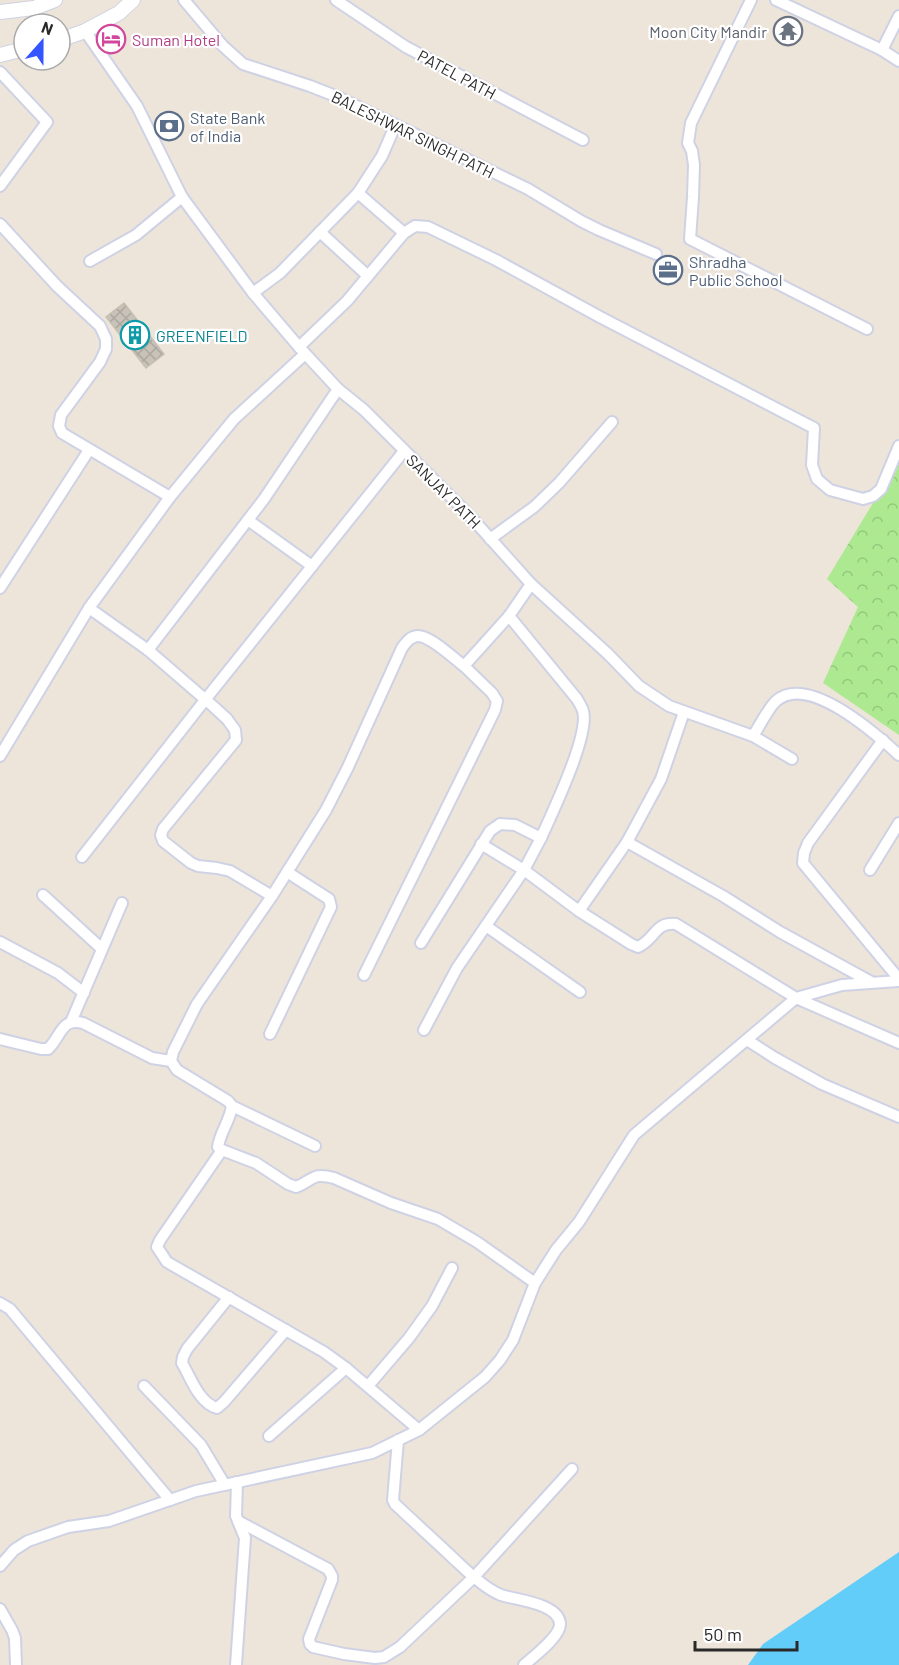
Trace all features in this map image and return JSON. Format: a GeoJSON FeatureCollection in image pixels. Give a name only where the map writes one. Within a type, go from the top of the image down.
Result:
{"type":"FeatureCollection","features":[{"type":"Feature","properties":{"kind":"street"},"geometry":{"type":"LineString","coordinates":[[1,9],[34,8],[55,0]]}},
{"type":"Feature","properties":{"kind":"street"},"geometry":{"type":"LineString","coordinates":[[72,36],[119,13],[133,0]]}},
{"type":"Feature","properties":{"kind":"street","name":"BALESHWAR SINGH PATH"},"geometry":{"type":"LineString","coordinates":[[184,0],[223,46],[243,64],[310,86],[528,189],[599,230],[656,254]]}},
{"type":"Feature","properties":{"kind":"street","name":"PATEL PATH"},"geometry":{"type":"LineString","coordinates":[[336,0],[406,47],[583,140]]}},
{"type":"Feature","properties":{"kind":"street"},"geometry":{"type":"LineString","coordinates":[[751,0],[691,123],[688,143],[694,165],[690,239],[867,329]]}},
{"type":"Feature","properties":{"kind":"street"},"geometry":{"type":"LineString","coordinates":[[776,0],[883,48],[899,61]]}},
{"type":"Feature","properties":{"kind":"street"},"geometry":{"type":"LineString","coordinates":[[883,48],[899,16]]}},
{"type":"Feature","properties":{"kind":"street","name":"SANJAY PATH"},"geometry":{"type":"LineString","coordinates":[[86,31],[137,106],[183,197],[253,293],[338,389],[364,410],[470,516],[531,584],[608,654],[639,686],[669,706],[753,736],[792,759]]}},
{"type":"Feature","properties":{"kind":"street"},"geometry":{"type":"LineString","coordinates":[[0,72],[47,122],[0,186]]}},
{"type":"Feature","properties":{"kind":"street"},"geometry":{"type":"LineString","coordinates":[[253,293],[280,273],[358,194],[382,156],[395,126]]}},
{"type":"Feature","properties":{"kind":"street"},"geometry":{"type":"LineString","coordinates":[[358,194],[404,233]]}},
{"type":"Feature","properties":{"kind":"street"},"geometry":{"type":"LineString","coordinates":[[90,261],[136,235],[183,197]]}},
{"type":"Feature","properties":{"kind":"street"},"geometry":{"type":"LineString","coordinates":[[0,224],[57,286],[100,326],[106,339],[106,349],[100,362],[61,415],[59,426],[62,433],[170,497]]}},
{"type":"Feature","properties":{"kind":"street"},"geometry":{"type":"LineString","coordinates":[[0,756],[89,608],[170,497],[234,419],[302,351],[404,233],[414,226],[428,227],[496,260],[600,317],[814,428],[812,465],[817,479],[830,490],[863,499],[873,496],[881,489],[899,446]]}},
{"type":"Feature","properties":{"kind":"street"},"geometry":{"type":"LineString","coordinates":[[320,232],[368,276]]}},
{"type":"Feature","properties":{"kind":"street"},"geometry":{"type":"LineString","coordinates":[[148,650],[248,520],[338,389]]}},
{"type":"Feature","properties":{"kind":"street"},"geometry":{"type":"LineString","coordinates":[[490,539],[534,507],[559,483],[612,422]]}},
{"type":"Feature","properties":{"kind":"street"},"geometry":{"type":"LineString","coordinates":[[2,582],[89,450]]}},
{"type":"Feature","properties":{"kind":"street"},"geometry":{"type":"LineString","coordinates":[[82,857],[404,450]]}},
{"type":"Feature","properties":{"kind":"street"},"geometry":{"type":"LineString","coordinates":[[248,520],[312,566]]}},
{"type":"Feature","properties":{"kind":"street"},"geometry":{"type":"LineString","coordinates":[[464,666],[509,616],[531,584]]}},
{"type":"Feature","properties":{"kind":"street"},"geometry":{"type":"LineString","coordinates":[[89,608],[148,650],[235,730],[236,740],[163,829],[160,835],[163,840],[191,863],[230,872],[272,896]]}},
{"type":"Feature","properties":{"kind":"street"},"geometry":{"type":"LineString","coordinates":[[424,1030],[457,968],[524,870],[541,838],[578,752],[584,713],[577,699],[509,616]]}},
{"type":"Feature","properties":{"kind":"street"},"geometry":{"type":"LineString","coordinates":[[171,1062],[173,1052],[197,1004],[272,896],[326,810],[402,648],[409,638],[419,636],[429,639],[464,666],[492,693],[497,701],[495,710],[364,975]]}},
{"type":"Feature","properties":{"kind":"street"},"geometry":{"type":"LineString","coordinates":[[753,736],[775,701],[788,694],[803,693],[831,703],[883,740],[899,755]]}},
{"type":"Feature","properties":{"kind":"street"},"geometry":{"type":"LineString","coordinates":[[579,911],[627,842],[661,779],[684,712]]}},
{"type":"Feature","properties":{"kind":"street"},"geometry":{"type":"LineString","coordinates":[[883,740],[808,843],[803,863],[899,980]]}},
{"type":"Feature","properties":{"kind":"street"},"geometry":{"type":"LineString","coordinates":[[870,870],[899,823]]}},
{"type":"Feature","properties":{"kind":"street"},"geometry":{"type":"LineString","coordinates":[[421,943],[490,831],[500,824],[515,825],[541,838]]}},
{"type":"Feature","properties":{"kind":"street"},"geometry":{"type":"LineString","coordinates":[[627,842],[723,896],[780,933],[872,982]]}},
{"type":"Feature","properties":{"kind":"street"},"geometry":{"type":"LineString","coordinates":[[481,844],[524,870],[579,911],[631,944],[638,947],[645,944],[660,927],[667,923],[676,924],[796,998],[899,1043]]}},
{"type":"Feature","properties":{"kind":"street"},"geometry":{"type":"LineString","coordinates":[[270,1034],[331,907],[329,899],[286,873]]}},
{"type":"Feature","properties":{"kind":"street"},"geometry":{"type":"LineString","coordinates":[[43,895],[102,949]]}},
{"type":"Feature","properties":{"kind":"street"},"geometry":{"type":"LineString","coordinates":[[0,1039],[41,1049],[48,1049],[55,1043],[62,1028],[71,1022],[122,903]]}},
{"type":"Feature","properties":{"kind":"street"},"geometry":{"type":"LineString","coordinates":[[486,926],[580,992]]}},
{"type":"Feature","properties":{"kind":"street"},"geometry":{"type":"LineString","coordinates":[[0,942],[58,973],[84,993]]}},
{"type":"Feature","properties":{"kind":"street"},"geometry":{"type":"LineString","coordinates":[[0,1566],[14,1550],[28,1541],[68,1527],[109,1521],[196,1491],[372,1453],[419,1430],[485,1377],[500,1360],[513,1340],[535,1283],[556,1250],[579,1222],[634,1135],[796,998],[842,985],[899,980]]}},
{"type":"Feature","properties":{"kind":"street"},"geometry":{"type":"LineString","coordinates":[[71,1022],[83,1023],[146,1055],[171,1062],[177,1070],[228,1101],[232,1106],[315,1146]]}},
{"type":"Feature","properties":{"kind":"street"},"geometry":{"type":"LineString","coordinates":[[747,1040],[822,1084],[899,1117]]}},
{"type":"Feature","properties":{"kind":"street"},"geometry":{"type":"LineString","coordinates":[[232,1106],[231,1114],[219,1137],[218,1147],[222,1150],[256,1163],[296,1187],[312,1177],[326,1176],[391,1203],[438,1219],[477,1242],[535,1283]]}},
{"type":"Feature","properties":{"kind":"street"},"geometry":{"type":"LineString","coordinates":[[222,1150],[160,1240],[157,1247],[160,1253],[167,1262],[324,1352],[419,1430]]}},
{"type":"Feature","properties":{"kind":"street"},"geometry":{"type":"LineString","coordinates":[[368,1386],[409,1338],[432,1306],[452,1268]]}},
{"type":"Feature","properties":{"kind":"street"},"geometry":{"type":"LineString","coordinates":[[229,1297],[183,1357],[182,1363],[202,1398],[210,1406],[217,1408],[224,1402],[286,1330]]}},
{"type":"Feature","properties":{"kind":"street"},"geometry":{"type":"LineString","coordinates":[[0,1303],[10,1309],[170,1500]]}},
{"type":"Feature","properties":{"kind":"street"},"geometry":{"type":"LineString","coordinates":[[269,1436],[346,1368]]}},
{"type":"Feature","properties":{"kind":"street"},"geometry":{"type":"LineString","coordinates":[[144,1386],[201,1445],[225,1485]]}},
{"type":"Feature","properties":{"kind":"street"},"geometry":{"type":"LineString","coordinates":[[398,1440],[393,1500],[395,1504],[474,1577],[499,1594],[544,1606],[556,1614],[560,1624],[557,1635],[524,1665]]}},
{"type":"Feature","properties":{"kind":"street"},"geometry":{"type":"LineString","coordinates":[[238,1521],[330,1572],[332,1580],[309,1639],[310,1644],[316,1648],[354,1655],[384,1657],[400,1647],[474,1577],[572,1469]]}},
{"type":"Feature","properties":{"kind":"street"},"geometry":{"type":"LineString","coordinates":[[235,1665],[245,1538],[236,1516],[237,1482]]}},
{"type":"Feature","properties":{"kind":"street"},"geometry":{"type":"LineString","coordinates":[[0,1610],[15,1638],[16,1665]]}},
{"type":"Feature","properties":{"kind":"green space"},"geometry":{"type":"Polygon","coordinates":[[[899,460],[899,735],[823,683],[858,607],[827,579],[899,460]]]}},
{"type":"Feature","properties":{"kind":"water"},"geometry":{"type":"Polygon","coordinates":[[[899,1552],[899,1665],[748,1665],[763,1644],[899,1552]]]}},
{"type":"Feature","properties":{"kind":"building","name":"GREENFIELD"},"geometry":{"type":"Polygon","coordinates":[[[124,303],[164,354],[146,368],[106,317],[124,303]]]}},
{"type":"Feature","properties":{"kind":"place","name":"Moon City Mandir"},"geometry":{"type":"Point","coordinates":[788,31]}},
{"type":"Feature","properties":{"kind":"place","name":"Suman Hotel"},"geometry":{"type":"Point","coordinates":[111,39]}},
{"type":"Feature","properties":{"kind":"place","name":"State Bank of India"},"geometry":{"type":"Point","coordinates":[169,126]}},
{"type":"Feature","properties":{"kind":"place","name":"Shradha Public School"},"geometry":{"type":"Point","coordinates":[668,270]}},
{"type":"Feature","properties":{"kind":"place","name":"GREENFIELD"},"geometry":{"type":"Point","coordinates":[135,335]}}]}
